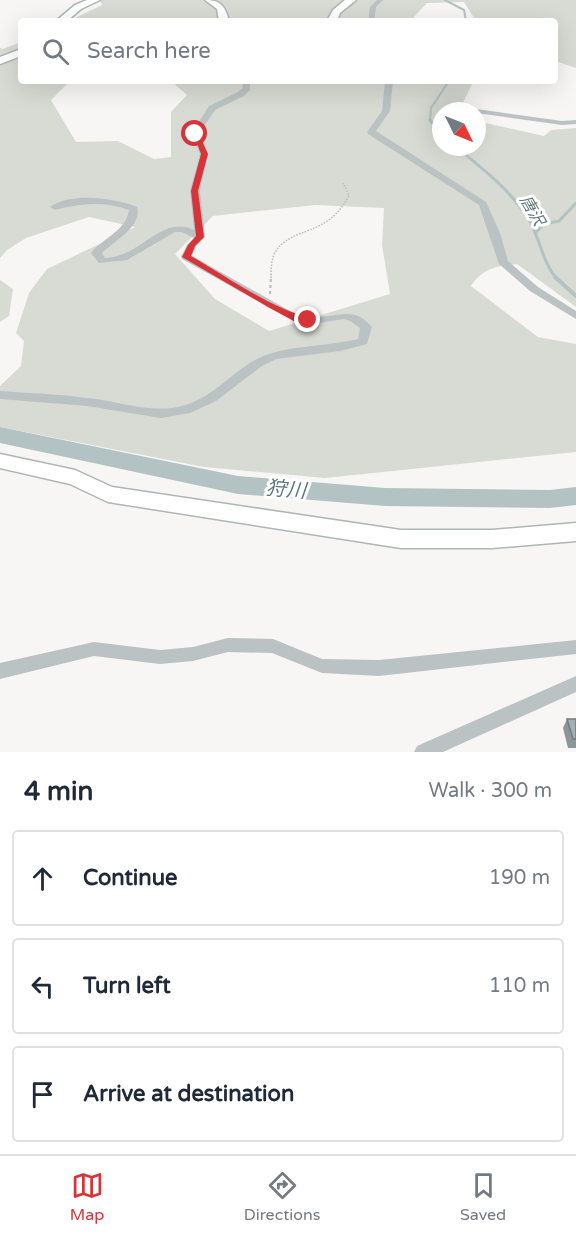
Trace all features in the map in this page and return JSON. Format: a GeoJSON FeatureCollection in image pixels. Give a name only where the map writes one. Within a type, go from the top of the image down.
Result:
{"type":"FeatureCollection","features":[{"type":"Feature","properties":{"kind":"street"},"geometry":{"type":"LineString","coordinates":[[65,18],[78,8],[95,0]]}},
{"type":"Feature","properties":{"kind":"street"},"geometry":{"type":"LineString","coordinates":[[210,0],[221,8],[223,18]]}},
{"type":"Feature","properties":{"kind":"street"},"geometry":{"type":"LineString","coordinates":[[333,18],[336,12],[351,0]]}},
{"type":"Feature","properties":{"kind":"street"},"geometry":{"type":"LineString","coordinates":[[371,18],[373,8],[380,0]]}},
{"type":"Feature","properties":{"kind":"street"},"geometry":{"type":"LineString","coordinates":[[0,61],[18,53]]}},
{"type":"Feature","properties":{"kind":"street"},"geometry":{"type":"LineString","coordinates":[[200,237],[195,191],[204,154],[195,134],[212,108],[242,94],[247,88],[246,84]]}},
{"type":"Feature","properties":{"kind":"street"},"geometry":{"type":"LineString","coordinates":[[389,84],[386,111],[371,132],[483,204],[495,233],[503,262],[534,289],[576,316]]}},
{"type":"Feature","properties":{"kind":"street"},"geometry":{"type":"LineString","coordinates":[[486,112],[562,123],[576,122]]}},
{"type":"Feature","properties":{"kind":"street"},"geometry":{"type":"LineString","coordinates":[[55,207],[78,201],[96,201],[112,202],[134,208],[134,216],[130,224],[96,253],[103,261],[123,258],[173,230],[184,230],[200,237]]}},
{"type":"Feature","properties":{"kind":"street"},"geometry":{"type":"LineString","coordinates":[[0,395],[87,402],[161,414],[186,410],[213,398],[258,363],[274,356],[340,347],[363,341],[366,327],[349,316],[297,319],[186,257],[192,245],[200,237]]}},
{"type":"Feature","properties":{"kind":"street"},"geometry":{"type":"LineString","coordinates":[[0,461],[75,478],[108,494],[286,524],[401,538],[492,539],[576,532]]}},
{"type":"Feature","properties":{"kind":"street"},"geometry":{"type":"LineString","coordinates":[[0,671],[94,649],[160,657],[193,654],[228,645],[273,646],[322,666],[379,668],[576,647]]}},
{"type":"Feature","properties":{"kind":"street"},"geometry":{"type":"LineString","coordinates":[[423,752],[576,684]]}},
{"type":"Feature","properties":{"kind":"path"},"geometry":{"type":"LineString","coordinates":[[271,305],[272,269],[277,250],[335,217],[346,204],[349,195],[343,183]]}},
{"type":"Feature","properties":{"kind":"shaded area"},"geometry":{"type":"Polygon","coordinates":[[[100,0],[576,0],[576,68],[558,62],[558,18],[474,18],[464,2],[427,3],[413,18],[75,18],[102,5],[100,0]]]}},
{"type":"Feature","properties":{"kind":"shaded area"},"geometry":{"type":"Polygon","coordinates":[[[18,43],[18,84],[67,84],[51,100],[76,142],[118,141],[154,159],[171,157],[171,112],[187,95],[174,84],[472,84],[463,102],[432,102],[432,156],[486,156],[486,123],[544,136],[551,130],[576,128],[576,307],[517,264],[491,269],[480,275],[471,286],[538,337],[576,344],[576,452],[325,478],[204,467],[0,427],[0,386],[21,366],[24,341],[16,333],[29,293],[47,269],[135,227],[89,217],[26,238],[7,250],[0,258],[0,48],[18,43]],[[315,205],[213,216],[175,254],[215,299],[269,331],[390,294],[382,245],[384,208],[315,205]]]}},
{"type":"Feature","properties":{"kind":"shaded area"},"geometry":{"type":"Polygon","coordinates":[[[0,280],[13,289],[9,316],[0,322],[0,280]]]}},
{"type":"Feature","properties":{"kind":"building"},"geometry":{"type":"Polygon","coordinates":[[[567,719],[576,719],[576,739],[573,739],[567,719]]]}},
{"type":"Feature","properties":{"kind":"waterway","name":"唐沢"},"geometry":{"type":"LineString","coordinates":[[445,0],[464,10],[465,18]]}},
{"type":"Feature","properties":{"kind":"waterway","name":"唐沢"},"geometry":{"type":"LineString","coordinates":[[430,120],[431,108],[447,84]]}},
{"type":"Feature","properties":{"kind":"waterway","name":"唐沢"},"geometry":{"type":"LineString","coordinates":[[467,156],[516,202],[535,233]]}},
{"type":"Feature","properties":{"kind":"waterway"},"geometry":{"type":"LineString","coordinates":[[535,233],[544,224],[559,221],[576,203]]}},
{"type":"Feature","properties":{"kind":"waterway","name":"唐沢"},"geometry":{"type":"LineString","coordinates":[[535,233],[556,278]]}},
{"type":"Feature","properties":{"kind":"waterway","name":"唐沢"},"geometry":{"type":"LineString","coordinates":[[556,278],[576,296]]}},
{"type":"Feature","properties":{"kind":"waterway","name":"狩川"},"geometry":{"type":"LineString","coordinates":[[0,435],[238,485],[385,497],[550,499],[576,496]]}},
{"type":"Feature","properties":{"kind":"route"},"geometry":{"type":"LineString","coordinates":[[195,134],[204,154],[195,191],[200,237],[192,245],[186,257],[297,319],[308,320]]}}]}
